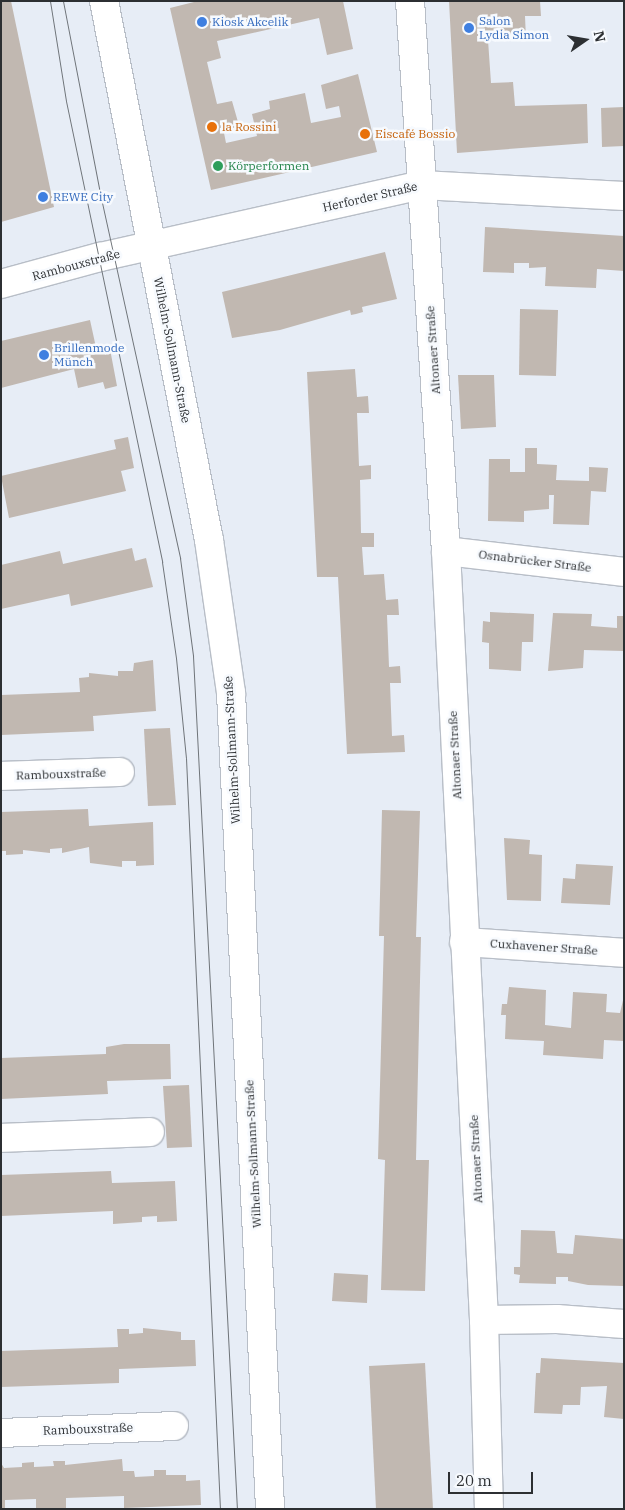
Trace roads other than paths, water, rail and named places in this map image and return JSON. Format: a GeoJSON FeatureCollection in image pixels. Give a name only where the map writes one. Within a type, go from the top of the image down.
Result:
{"type":"FeatureCollection","features":[{"type":"Feature","properties":{"kind":"street","name":"Wilhelm-Sollmann-Straße"},"geometry":{"type":"LineString","coordinates":[[104,1],[209,540],[231,693],[270,1509]]}},
{"type":"Feature","properties":{"kind":"street","name":"Altonaer Straße"},"geometry":{"type":"LineString","coordinates":[[410,1],[446,551],[484,1320],[489,1509]]}},
{"type":"Feature","properties":{"kind":"street","name":"Herforder Straße"},"geometry":{"type":"LineString","coordinates":[[151,247],[422,185],[624,196]]}},
{"type":"Feature","properties":{"kind":"street","name":"Rambouxstraße"},"geometry":{"type":"LineString","coordinates":[[1,284],[151,247]]}},
{"type":"Feature","properties":{"kind":"street","name":"Osnabrücker Straße"},"geometry":{"type":"LineString","coordinates":[[446,551],[624,572]]}},
{"type":"Feature","properties":{"kind":"street","name":"Rambouxstraße"},"geometry":{"type":"LineString","coordinates":[[1,776],[120,772]]}},
{"type":"Feature","properties":{"kind":"street","name":"Cuxhavener Straße"},"geometry":{"type":"LineString","coordinates":[[464,942],[624,953]]}},
{"type":"Feature","properties":{"kind":"street"},"geometry":{"type":"LineString","coordinates":[[1,1138],[150,1132]]}},
{"type":"Feature","properties":{"kind":"street"},"geometry":{"type":"LineString","coordinates":[[484,1320],[557,1319],[624,1324]]}},
{"type":"Feature","properties":{"kind":"street","name":"Rambouxstraße"},"geometry":{"type":"LineString","coordinates":[[1,1433],[174,1426]]}},
{"type":"Feature","properties":{"kind":"tram line"},"geometry":{"type":"LineString","coordinates":[[50,1],[66,101],[162,562],[176,658],[186,758],[220,1509]]}},
{"type":"Feature","properties":{"kind":"tram line"},"geometry":{"type":"LineString","coordinates":[[63,1],[101,198],[180,558],[193,656],[237,1509]]}},
{"type":"Feature","properties":{"kind":"place","name":"Kiosk Akcelik"},"geometry":{"type":"Point","coordinates":[202,22]}},
{"type":"Feature","properties":{"kind":"place","name":"Salon Lydia Simon"},"geometry":{"type":"Point","coordinates":[469,28]}},
{"type":"Feature","properties":{"kind":"place","name":"la Rossini"},"geometry":{"type":"Point","coordinates":[212,127]}},
{"type":"Feature","properties":{"kind":"place","name":"Eiscafé Bossio"},"geometry":{"type":"Point","coordinates":[365,134]}},
{"type":"Feature","properties":{"kind":"place","name":"Körperformen"},"geometry":{"type":"Point","coordinates":[218,166]}},
{"type":"Feature","properties":{"kind":"place","name":"REWE City"},"geometry":{"type":"Point","coordinates":[43,197]}},
{"type":"Feature","properties":{"kind":"place","name":"Brillenmode Münch"},"geometry":{"type":"Point","coordinates":[44,355]}}]}
